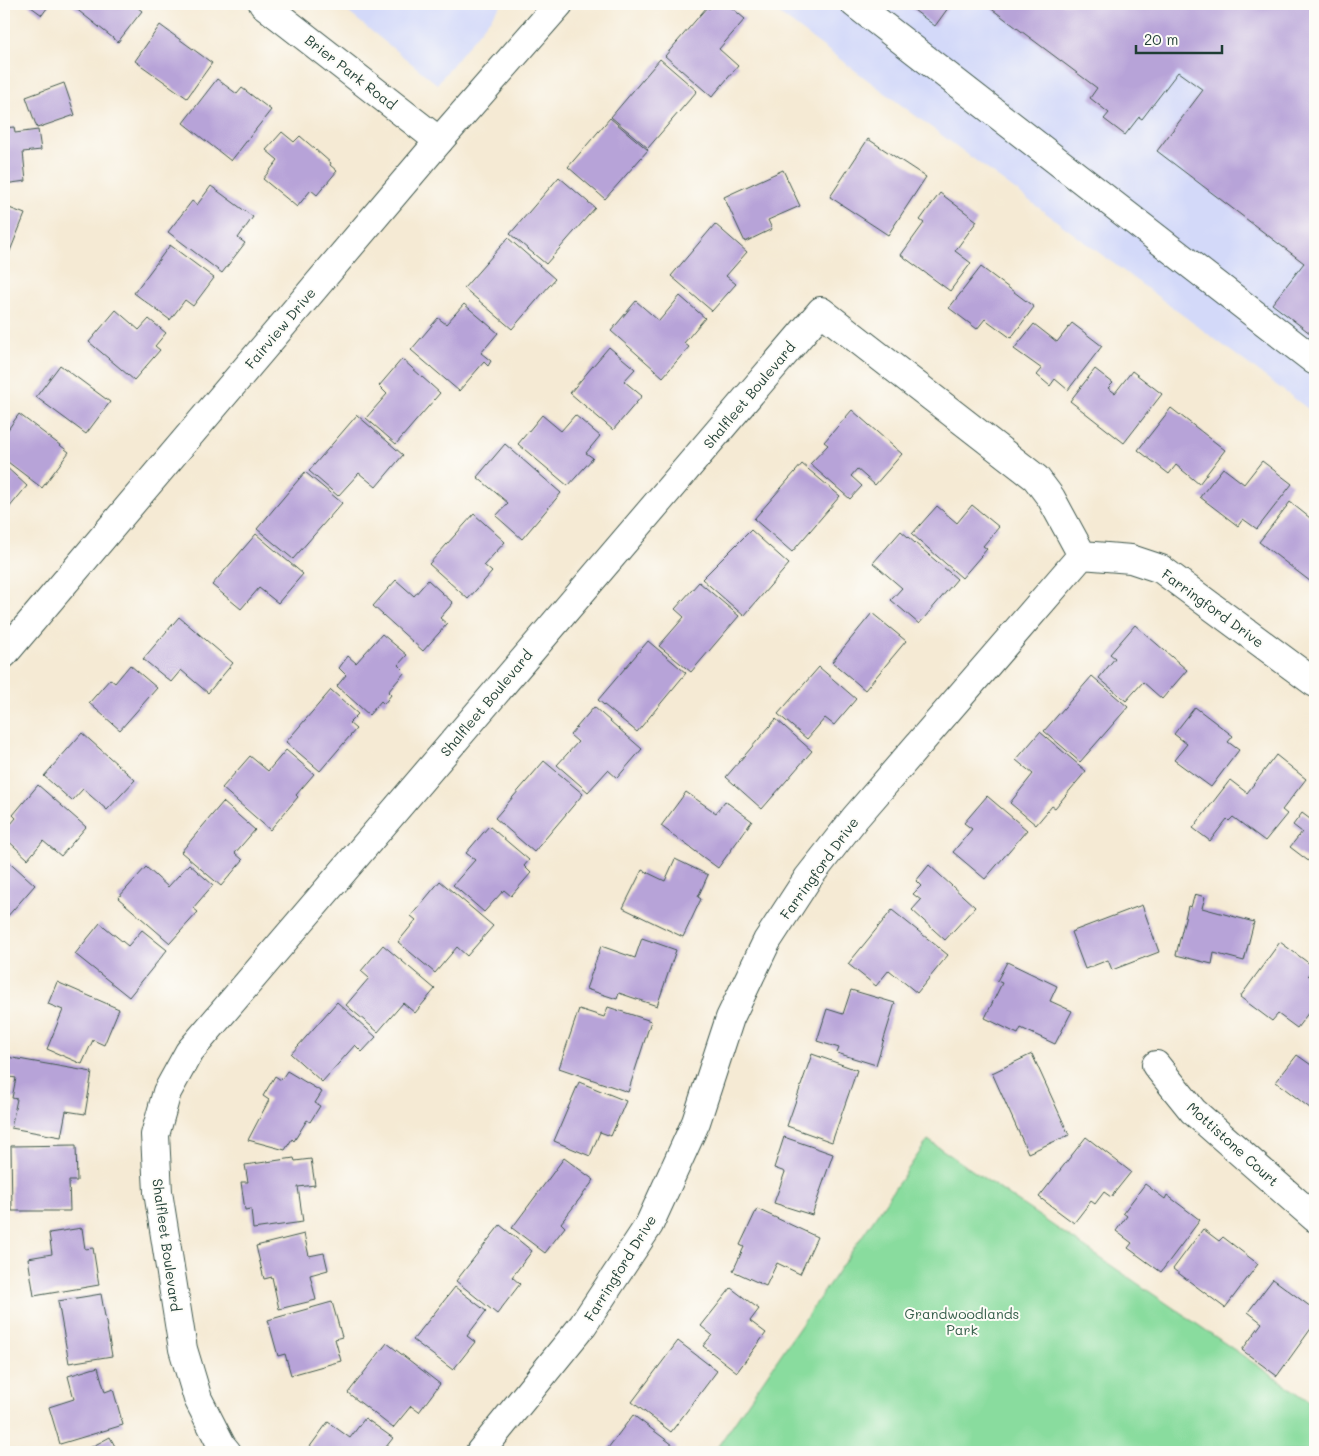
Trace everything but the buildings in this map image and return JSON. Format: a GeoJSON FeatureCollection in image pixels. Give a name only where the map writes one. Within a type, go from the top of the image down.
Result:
{"type":"FeatureCollection","features":[{"type":"Feature","properties":{"kind":"street","name":"Brier Park Road"},"geometry":{"type":"LineString","coordinates":[[264,4],[439,141]]}},
{"type":"Feature","properties":{"kind":"street","name":"Fairview Drive"},"geometry":{"type":"LineString","coordinates":[[4,654],[439,141],[559,4]]}},
{"type":"Feature","properties":{"kind":"street"},"geometry":{"type":"LineString","coordinates":[[855,4],[1315,361]]}},
{"type":"Feature","properties":{"kind":"street","name":"Shalfleet Boulevard"},"geometry":{"type":"LineString","coordinates":[[227,1452],[222,1446],[198,1399],[182,1349],[158,1192],[156,1135],[166,1092],[189,1052],[821,311],[1036,478],[1051,498],[1082,555]]}},
{"type":"Feature","properties":{"kind":"street","name":"Farringford Drive"},"geometry":{"type":"LineString","coordinates":[[480,1452],[583,1325],[650,1225],[696,1122],[730,1018],[767,941],[808,878],[855,818],[1082,555],[1131,559],[1161,569],[1315,683]]}},
{"type":"Feature","properties":{"kind":"street","name":"Mottistone Court"},"geometry":{"type":"LineString","coordinates":[[1156,1064],[1193,1111],[1315,1218]]}},
{"type":"Feature","properties":{"kind":"shaded area"},"geometry":{"type":"Polygon","coordinates":[[[338,4],[502,4],[437,84],[338,4]]]}},
{"type":"Feature","properties":{"kind":"shaded area"},"geometry":{"type":"Polygon","coordinates":[[[766,4],[1315,4],[1315,414],[766,4]]]}},
{"type":"Feature","properties":{"kind":"green space","name":"Grandwoodlands Park"},"geometry":{"type":"Polygon","coordinates":[[[928,1140],[1315,1405],[1315,1452],[714,1452],[928,1140]]]}}]}
